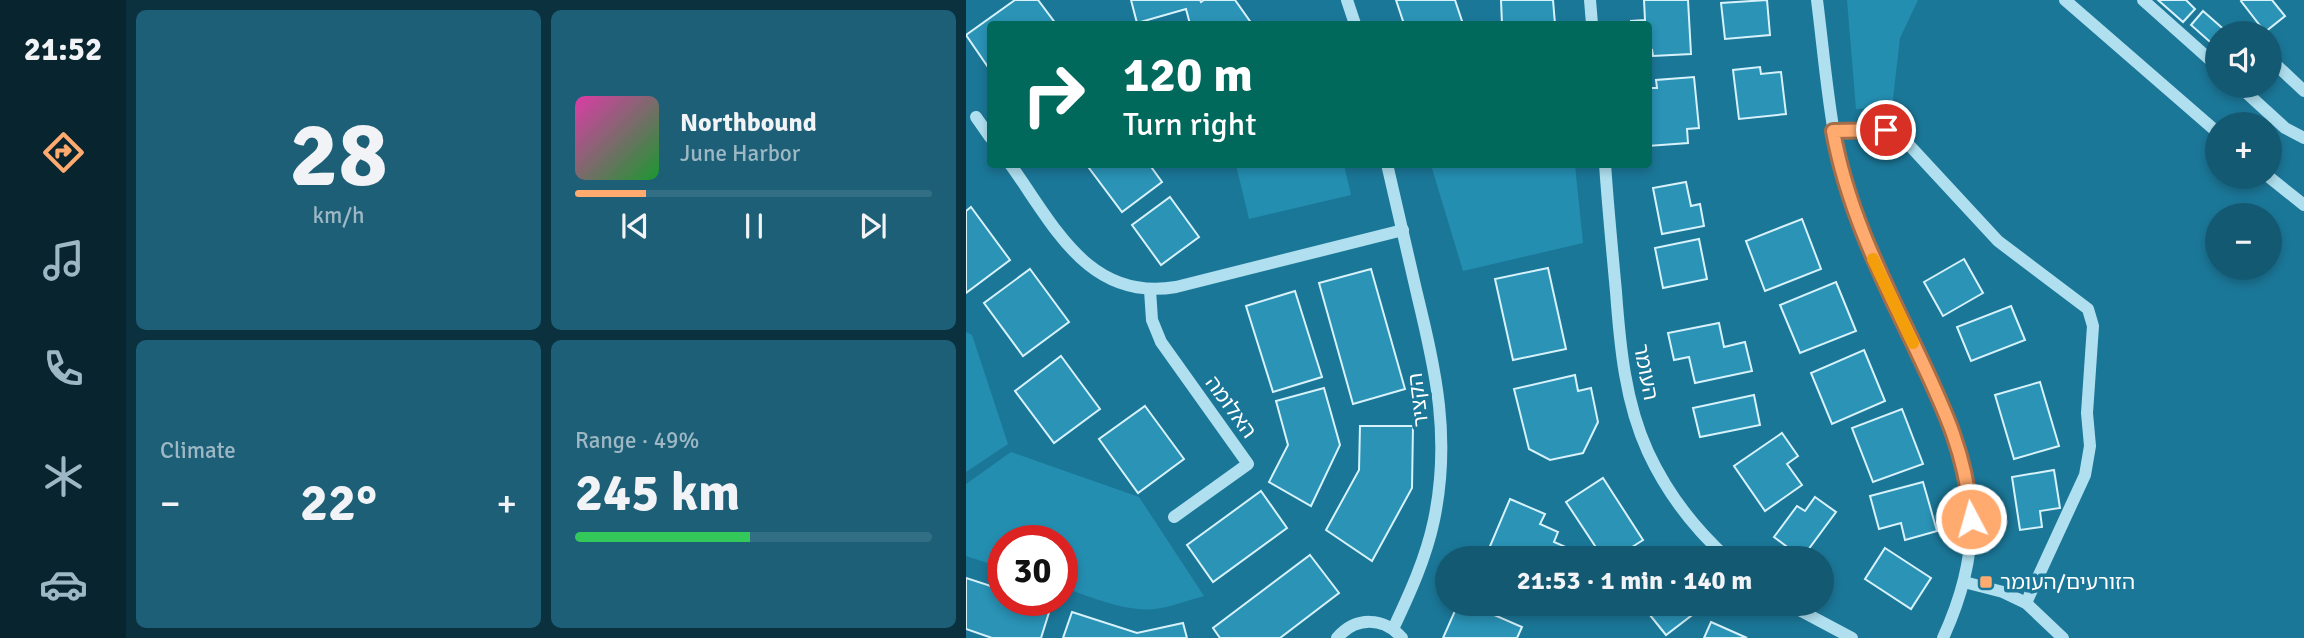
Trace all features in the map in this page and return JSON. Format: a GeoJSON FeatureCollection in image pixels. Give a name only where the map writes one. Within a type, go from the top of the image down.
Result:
{"type":"FeatureCollection","features":[{"type":"Feature","properties":{"kind":"street"},"geometry":{"type":"LineString","coordinates":[[1347,0],[1353,21]]}},
{"type":"Feature","properties":{"kind":"street"},"geometry":{"type":"LineString","coordinates":[[1590,0],[1592,21]]}},
{"type":"Feature","properties":{"kind":"street"},"geometry":{"type":"LineString","coordinates":[[1817,0],[1833,131],[1843,177],[1860,228],[1945,411],[1966,477],[1971,519],[1970,540],[1964,582],[1943,638]]}},
{"type":"Feature","properties":{"kind":"street"},"geometry":{"type":"LineString","coordinates":[[2066,0],[2205,122]]}},
{"type":"Feature","properties":{"kind":"street"},"geometry":{"type":"LineString","coordinates":[[2143,0],[2205,55]]}},
{"type":"Feature","properties":{"kind":"street"},"geometry":{"type":"LineString","coordinates":[[2282,70],[2304,90]]}},
{"type":"Feature","properties":{"kind":"street"},"geometry":{"type":"LineString","coordinates":[[2252,98],[2285,128],[2304,138]]}},
{"type":"Feature","properties":{"kind":"street"},"geometry":{"type":"LineString","coordinates":[[976,117],[987,133]]}},
{"type":"Feature","properties":{"kind":"street"},"geometry":{"type":"LineString","coordinates":[[1833,131],[1886,130],[1910,146],[1998,241],[2088,309],[2093,326],[2087,413],[2090,446],[2085,475],[2026,603]]}},
{"type":"Feature","properties":{"kind":"street"},"geometry":{"type":"LineString","coordinates":[[1013,168],[1062,237],[1082,260],[1115,282],[1150,290],[1176,287],[1403,230]]}},
{"type":"Feature","properties":{"kind":"street","name":"הקציר"},"geometry":{"type":"LineString","coordinates":[[1388,168],[1437,379],[1442,462],[1427,547],[1398,633]]}},
{"type":"Feature","properties":{"kind":"street","name":"העומר"},"geometry":{"type":"LineString","coordinates":[[1605,168],[1620,340],[1625,379],[1634,416],[1665,485],[1686,516],[1715,546]]}},
{"type":"Feature","properties":{"kind":"street"},"geometry":{"type":"LineString","coordinates":[[2282,187],[2304,205]]}},
{"type":"Feature","properties":{"kind":"street","name":"האלומה"},"geometry":{"type":"LineString","coordinates":[[1150,290],[1151,314],[1158,337],[1248,464],[1174,517]]}},
{"type":"Feature","properties":{"kind":"street"},"geometry":{"type":"LineString","coordinates":[[1964,582],[2003,592],[2026,603],[2063,638]]}},
{"type":"Feature","properties":{"kind":"street"},"geometry":{"type":"LineString","coordinates":[[1811,616],[1852,638]]}},
{"type":"Feature","properties":{"kind":"street"},"geometry":{"type":"LineString","coordinates":[[1337,638],[1346,629],[1364,622],[1376,622],[1398,633]]}},
{"type":"Feature","properties":{"kind":"shaded area"},"geometry":{"type":"Polygon","coordinates":[[[1847,0],[1918,0],[1900,38],[1892,107],[1856,109],[1847,0]]]}},
{"type":"Feature","properties":{"kind":"shaded area"},"geometry":{"type":"Polygon","coordinates":[[[1237,168],[1345,168],[1351,195],[1249,219],[1237,168]]]}},
{"type":"Feature","properties":{"kind":"shaded area"},"geometry":{"type":"Polygon","coordinates":[[[1432,168],[1575,168],[1583,243],[1463,271],[1432,168]]]}},
{"type":"Feature","properties":{"kind":"shaded area"},"geometry":{"type":"Polygon","coordinates":[[[966,332],[972,335],[1008,444],[966,472],[966,332]]]}},
{"type":"Feature","properties":{"kind":"shaded area"},"geometry":{"type":"Polygon","coordinates":[[[1011,452],[1139,497],[1204,596],[1168,607],[1144,609],[1108,603],[1078,593],[1078,525],[987,525],[987,563],[966,556],[966,484],[1011,452]]]}},
{"type":"Feature","properties":{"kind":"building"},"geometry":{"type":"Polygon","coordinates":[[[1015,0],[1038,0],[1054,21],[987,21],[987,66],[966,35],[1015,0]]]}},
{"type":"Feature","properties":{"kind":"building"},"geometry":{"type":"Polygon","coordinates":[[[1131,0],[1235,0],[1250,21],[1189,21],[1186,9],[1136,21],[1131,0]]]}},
{"type":"Feature","properties":{"kind":"building"},"geometry":{"type":"Polygon","coordinates":[[[1396,0],[1455,0],[1462,21],[1403,21],[1396,0]]]}},
{"type":"Feature","properties":{"kind":"building"},"geometry":{"type":"Polygon","coordinates":[[[1501,0],[1553,0],[1555,21],[1502,21],[1501,0]]]}},
{"type":"Feature","properties":{"kind":"building"},"geometry":{"type":"Polygon","coordinates":[[[1644,0],[1688,0],[1691,54],[1653,56],[1652,21],[1631,21],[1645,20],[1644,0]]]}},
{"type":"Feature","properties":{"kind":"building"},"geometry":{"type":"Polygon","coordinates":[[[1767,0],[1770,35],[1725,39],[1721,3],[1767,0]]]}},
{"type":"Feature","properties":{"kind":"building"},"geometry":{"type":"Polygon","coordinates":[[[2158,0],[2186,0],[2195,9],[2183,22],[2158,0]]]}},
{"type":"Feature","properties":{"kind":"building"},"geometry":{"type":"Polygon","coordinates":[[[2272,0],[2285,16],[2279,21],[2256,21],[2241,1],[2272,0]]]}},
{"type":"Feature","properties":{"kind":"building"},"geometry":{"type":"Polygon","coordinates":[[[2203,11],[2214,21],[2205,21],[2205,37],[2191,25],[2203,11]]]}},
{"type":"Feature","properties":{"kind":"building"},"geometry":{"type":"Polygon","coordinates":[[[1760,67],[1761,74],[1781,72],[1786,114],[1739,119],[1733,70],[1760,67]]]}},
{"type":"Feature","properties":{"kind":"building"},"geometry":{"type":"Polygon","coordinates":[[[1694,77],[1699,128],[1687,129],[1688,143],[1652,146],[1652,88],[1657,88],[1656,80],[1694,77]]]}},
{"type":"Feature","properties":{"kind":"building"},"geometry":{"type":"Polygon","coordinates":[[[1089,168],[1152,168],[1162,182],[1122,212],[1089,168]]]}},
{"type":"Feature","properties":{"kind":"building"},"geometry":{"type":"Polygon","coordinates":[[[1686,182],[1691,206],[1700,204],[1704,226],[1662,234],[1653,188],[1686,182]]]}},
{"type":"Feature","properties":{"kind":"building"},"geometry":{"type":"Polygon","coordinates":[[[1170,197],[1199,237],[1161,265],[1132,225],[1170,197]]]}},
{"type":"Feature","properties":{"kind":"building"},"geometry":{"type":"Polygon","coordinates":[[[971,207],[1010,260],[966,293],[966,211],[971,207]]]}},
{"type":"Feature","properties":{"kind":"building"},"geometry":{"type":"Polygon","coordinates":[[[1802,219],[1821,269],[1765,291],[1746,241],[1802,219]]]}},
{"type":"Feature","properties":{"kind":"building"},"geometry":{"type":"Polygon","coordinates":[[[1699,239],[1707,279],[1663,288],[1655,248],[1699,239]]]}},
{"type":"Feature","properties":{"kind":"building"},"geometry":{"type":"Polygon","coordinates":[[[1964,259],[1983,293],[1943,316],[1924,282],[1964,259]]]}},
{"type":"Feature","properties":{"kind":"building"},"geometry":{"type":"Polygon","coordinates":[[[1548,268],[1566,349],[1513,360],[1495,279],[1548,268]]]}},
{"type":"Feature","properties":{"kind":"building"},"geometry":{"type":"Polygon","coordinates":[[[1030,269],[1069,322],[1023,356],[984,303],[1030,269]]]}},
{"type":"Feature","properties":{"kind":"building"},"geometry":{"type":"Polygon","coordinates":[[[1371,269],[1405,389],[1353,404],[1319,283],[1371,269]]]}},
{"type":"Feature","properties":{"kind":"building"},"geometry":{"type":"Polygon","coordinates":[[[1836,282],[1856,331],[1800,353],[1780,305],[1836,282]]]}},
{"type":"Feature","properties":{"kind":"building"},"geometry":{"type":"Polygon","coordinates":[[[1295,291],[1322,377],[1273,392],[1246,306],[1295,291]]]}},
{"type":"Feature","properties":{"kind":"building"},"geometry":{"type":"Polygon","coordinates":[[[2011,306],[2025,340],[1971,361],[1957,327],[2011,306]]]}},
{"type":"Feature","properties":{"kind":"building"},"geometry":{"type":"Polygon","coordinates":[[[1719,323],[1724,347],[1745,342],[1752,371],[1695,383],[1689,357],[1674,360],[1668,333],[1719,323]]]}},
{"type":"Feature","properties":{"kind":"building"},"geometry":{"type":"Polygon","coordinates":[[[1864,350],[1885,401],[1832,424],[1811,373],[1864,350]]]}},
{"type":"Feature","properties":{"kind":"building"},"geometry":{"type":"Polygon","coordinates":[[[1061,356],[1100,409],[1054,443],[1015,391],[1061,356]]]}},
{"type":"Feature","properties":{"kind":"building"},"geometry":{"type":"Polygon","coordinates":[[[1575,375],[1578,391],[1591,388],[1598,422],[1583,453],[1550,460],[1529,449],[1514,389],[1575,375]]]}},
{"type":"Feature","properties":{"kind":"building"},"geometry":{"type":"Polygon","coordinates":[[[2040,382],[2059,446],[2014,459],[1995,395],[2040,382]]]}},
{"type":"Feature","properties":{"kind":"building"},"geometry":{"type":"Polygon","coordinates":[[[1324,388],[1340,445],[1311,506],[1269,482],[1288,445],[1276,401],[1324,388]]]}},
{"type":"Feature","properties":{"kind":"building"},"geometry":{"type":"Polygon","coordinates":[[[1754,395],[1760,425],[1700,437],[1693,408],[1754,395]]]}},
{"type":"Feature","properties":{"kind":"building"},"geometry":{"type":"Polygon","coordinates":[[[1145,406],[1184,459],[1138,493],[1099,439],[1145,406]]]}},
{"type":"Feature","properties":{"kind":"building"},"geometry":{"type":"Polygon","coordinates":[[[1902,409],[1923,464],[1873,482],[1852,428],[1902,409]]]}},
{"type":"Feature","properties":{"kind":"building"},"geometry":{"type":"Polygon","coordinates":[[[1360,426],[1413,426],[1412,488],[1372,561],[1326,530],[1359,470],[1360,426]]]}},
{"type":"Feature","properties":{"kind":"building"},"geometry":{"type":"Polygon","coordinates":[[[1782,433],[1798,456],[1787,464],[1802,485],[1765,511],[1734,466],[1782,433]]]}},
{"type":"Feature","properties":{"kind":"building"},"geometry":{"type":"Polygon","coordinates":[[[2054,470],[2060,508],[2040,511],[2042,527],[2020,530],[2012,477],[2054,470]]]}},
{"type":"Feature","properties":{"kind":"building"},"geometry":{"type":"Polygon","coordinates":[[[1603,478],[1643,540],[1634,546],[1595,546],[1566,502],[1603,478]]]}},
{"type":"Feature","properties":{"kind":"building"},"geometry":{"type":"Polygon","coordinates":[[[1923,482],[1937,531],[1905,540],[1901,523],[1879,529],[1870,496],[1923,482]]]}},
{"type":"Feature","properties":{"kind":"building"},"geometry":{"type":"Polygon","coordinates":[[[1261,491],[1287,528],[1213,582],[1187,545],[1261,491]]]}},
{"type":"Feature","properties":{"kind":"building"},"geometry":{"type":"Polygon","coordinates":[[[1815,497],[1836,512],[1811,546],[1786,546],[1774,537],[1797,506],[1805,511],[1815,497]]]}},
{"type":"Feature","properties":{"kind":"building"},"geometry":{"type":"Polygon","coordinates":[[[1510,499],[1545,514],[1540,524],[1558,532],[1554,542],[1563,546],[1490,546],[1510,499]]]}},
{"type":"Feature","properties":{"kind":"building"},"geometry":{"type":"Polygon","coordinates":[[[1885,548],[1931,578],[1911,609],[1865,579],[1885,548]]]}},
{"type":"Feature","properties":{"kind":"building"},"geometry":{"type":"Polygon","coordinates":[[[1310,555],[1339,593],[1280,638],[1220,638],[1213,628],[1310,555]]]}},
{"type":"Feature","properties":{"kind":"building"},"geometry":{"type":"Polygon","coordinates":[[[966,578],[987,585],[987,616],[1048,616],[1041,638],[992,638],[966,629],[966,578]]]}},
{"type":"Feature","properties":{"kind":"building"},"geometry":{"type":"Polygon","coordinates":[[[1078,614],[1137,633],[1183,623],[1187,638],[1063,638],[1071,616],[1078,614]]]}},
{"type":"Feature","properties":{"kind":"building"},"geometry":{"type":"Polygon","coordinates":[[[1453,616],[1497,616],[1522,627],[1517,638],[1443,638],[1453,616]]]}},
{"type":"Feature","properties":{"kind":"building"},"geometry":{"type":"Polygon","coordinates":[[[1651,616],[1691,616],[1666,635],[1651,616]]]}},
{"type":"Feature","properties":{"kind":"building"},"geometry":{"type":"Polygon","coordinates":[[[1711,622],[1747,638],[1704,638],[1711,622]]]}},
{"type":"Feature","properties":{"kind":"slow traffic"},"geometry":{"type":"LineString","coordinates":[[1873,259],[1913,343]]}},
{"type":"Feature","properties":{"kind":"place","name":"הזורעים/העומר"},"geometry":{"type":"Point","coordinates":[1986,582]}},
{"type":"Feature","properties":{"kind":"route"},"geometry":{"type":"LineString","coordinates":[[1886,130],[1833,131],[1843,177],[1857,221],[1954,433],[1966,477],[1971,519]]}}]}
